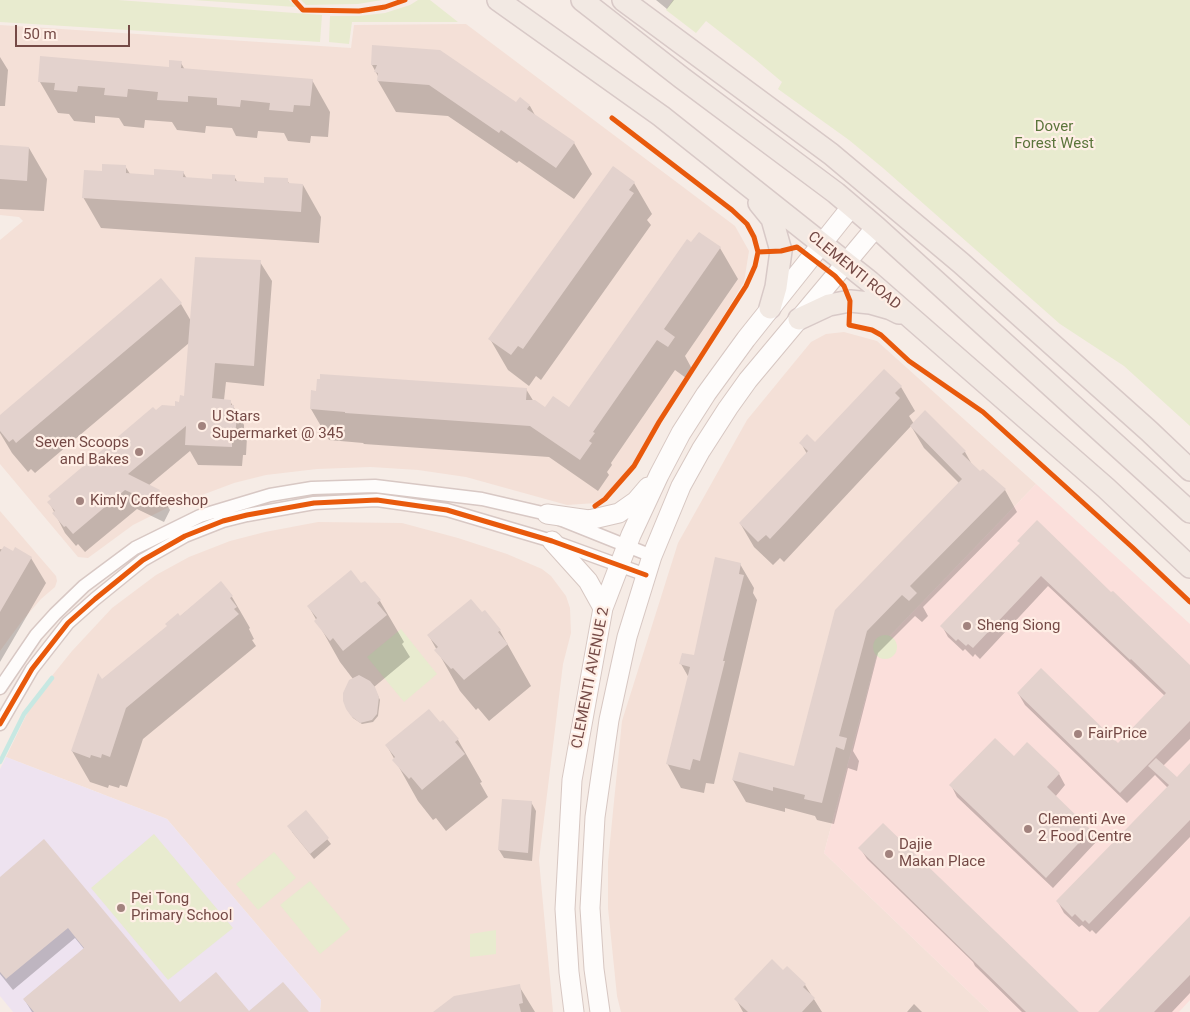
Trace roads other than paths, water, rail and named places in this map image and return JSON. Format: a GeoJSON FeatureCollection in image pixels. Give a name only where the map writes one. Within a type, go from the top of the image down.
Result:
{"type":"FeatureCollection","features":[{"type":"Feature","properties":{"kind":"main road","name":"CLEMENTI ROAD"},"geometry":{"type":"LineString","coordinates":[[498,0],[661,116],[846,263],[917,322],[1106,488],[1190,567]]}},
{"type":"Feature","properties":{"kind":"main road"},"geometry":{"type":"LineString","coordinates":[[582,0],[852,206],[1190,512]]}},
{"type":"Feature","properties":{"kind":"main road"},"geometry":{"type":"LineString","coordinates":[[623,0],[831,154],[961,263],[1149,430],[1190,470]]}},
{"type":"Feature","properties":{"kind":"main road"},"geometry":{"type":"LineString","coordinates":[[742,181],[772,219],[781,251],[770,308]]}},
{"type":"Feature","properties":{"kind":"main road","name":"CLEMENTI AVENUE 2"},"geometry":{"type":"LineString","coordinates":[[574,1012],[569,972],[565,908],[572,780],[603,608],[626,545],[681,433],[706,394],[770,308],[852,206]]}},
{"type":"Feature","properties":{"kind":"main road","name":"CLEMENTI AVENUE 2"},"geometry":{"type":"LineString","coordinates":[[600,1012],[594,969],[590,908],[599,777],[627,637],[652,556],[681,486],[728,408],[748,380],[876,227]]}},
{"type":"Feature","properties":{"kind":"main road"},"geometry":{"type":"LineString","coordinates":[[799,320],[829,306],[850,301],[870,303],[891,309],[917,322]]}},
{"type":"Feature","properties":{"kind":"main road"},"geometry":{"type":"LineString","coordinates":[[547,514],[589,520],[619,513],[636,501],[659,475]]}},
{"type":"Feature","properties":{"kind":"main road"},"geometry":{"type":"LineString","coordinates":[[552,542],[588,581],[603,608]]}},
{"type":"Feature","properties":{"kind":"main road"},"geometry":{"type":"LineString","coordinates":[[590,679],[594,676],[604,676],[613,679],[618,684]]}},
{"type":"Feature","properties":{"kind":"street"},"geometry":{"type":"LineString","coordinates":[[0,688],[36,635],[84,586],[136,548],[200,516],[270,495],[312,488],[375,486],[482,499],[547,514],[652,556]]}},
{"type":"Feature","properties":{"kind":"street"},"geometry":{"type":"LineString","coordinates":[[0,724],[32,669],[68,623],[143,560],[186,536],[223,521],[273,509],[314,503],[377,500],[447,510],[552,542],[646,575]]}},
{"type":"Feature","properties":{"kind":"waterway"},"geometry":{"type":"LineString","coordinates":[[0,762],[24,714],[52,678]]}},
{"type":"Feature","properties":{"kind":"place","name":"U Stars Supermarket @ 345"},"geometry":{"type":"Point","coordinates":[202,426]}},
{"type":"Feature","properties":{"kind":"place","name":"Seven Scoops and Bakes"},"geometry":{"type":"Point","coordinates":[139,452]}},
{"type":"Feature","properties":{"kind":"place","name":"Kimly Coffeeshop"},"geometry":{"type":"Point","coordinates":[80,501]}},
{"type":"Feature","properties":{"kind":"place","name":"Sheng Siong"},"geometry":{"type":"Point","coordinates":[967,626]}},
{"type":"Feature","properties":{"kind":"place","name":"FairPrice"},"geometry":{"type":"Point","coordinates":[1078,734]}},
{"type":"Feature","properties":{"kind":"place","name":"Clementi Ave 2 Food Centre"},"geometry":{"type":"Point","coordinates":[1028,829]}},
{"type":"Feature","properties":{"kind":"place","name":"Dajie Makan Place"},"geometry":{"type":"Point","coordinates":[889,854]}},
{"type":"Feature","properties":{"kind":"place","name":"Pei Tong Primary School"},"geometry":{"type":"Point","coordinates":[121,908]}},
{"type":"Feature","properties":{"kind":"park label","name":"Dover Forest West"},"geometry":{"type":"Point","coordinates":[1054,136]}}]}
